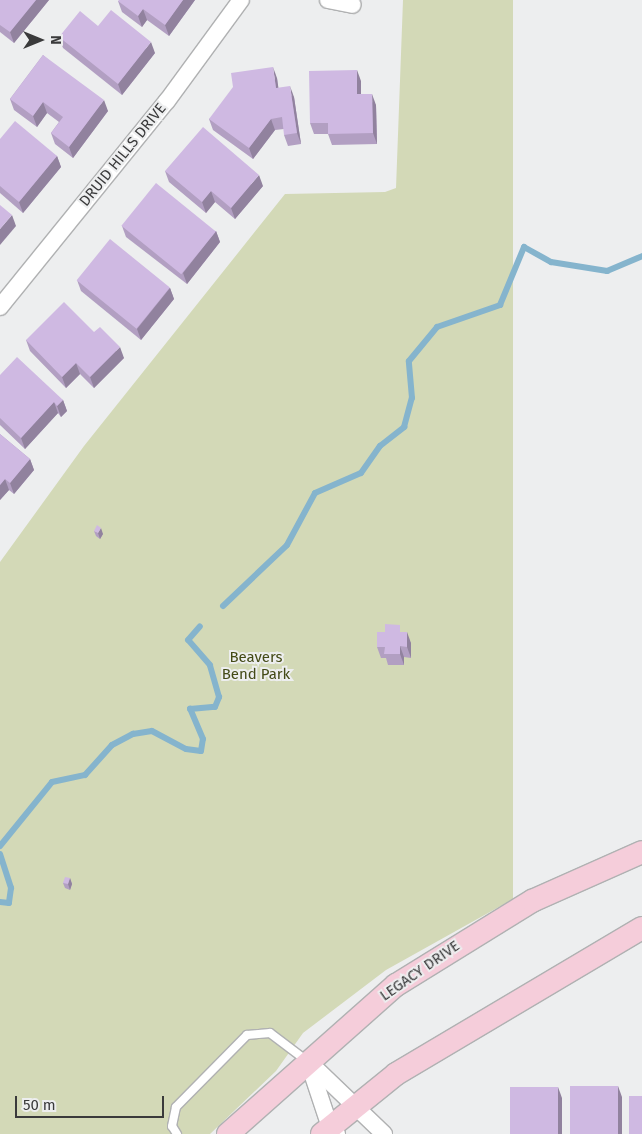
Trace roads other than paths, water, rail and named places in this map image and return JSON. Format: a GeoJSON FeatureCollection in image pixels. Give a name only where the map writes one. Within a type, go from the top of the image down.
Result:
{"type":"FeatureCollection","features":[{"type":"Feature","properties":{"kind":"main road","name":"LEGACY DRIVE"},"geometry":{"type":"LineString","coordinates":[[228,1134],[396,984],[532,901],[642,852]]}},
{"type":"Feature","properties":{"kind":"main road"},"geometry":{"type":"LineString","coordinates":[[330,1132],[356,1106],[396,1074],[642,928]]}},
{"type":"Feature","properties":{"kind":"street","name":"DRUID HILLS DRIVE"},"geometry":{"type":"LineString","coordinates":[[0,307],[167,101],[241,0]]}},
{"type":"Feature","properties":{"kind":"street"},"geometry":{"type":"LineString","coordinates":[[328,0],[353,4]]}},
{"type":"Feature","properties":{"kind":"street"},"geometry":{"type":"LineString","coordinates":[[309,1062],[384,1134]]}},
{"type":"Feature","properties":{"kind":"street"},"geometry":{"type":"LineString","coordinates":[[309,1062],[330,1132]]}},
{"type":"Feature","properties":{"kind":"lane"},"geometry":{"type":"LineString","coordinates":[[177,1134],[172,1126],[176,1108],[247,1035],[270,1033],[309,1062]]}},
{"type":"Feature","properties":{"kind":"waterway"},"geometry":{"type":"LineString","coordinates":[[223,606],[287,545],[315,493],[361,473],[380,446],[404,427],[412,398],[409,361],[437,327],[500,305],[524,247],[551,262],[607,271],[642,256]]}},
{"type":"Feature","properties":{"kind":"waterway"},"geometry":{"type":"LineString","coordinates":[[0,846],[52,782],[85,775],[112,745],[133,734],[152,731],[186,749],[201,751],[203,739],[190,709],[215,707],[219,697],[210,665],[188,640],[200,626]]}},
{"type":"Feature","properties":{"kind":"waterway"},"geometry":{"type":"LineString","coordinates":[[0,854],[11,888],[9,903],[0,902]]}},
{"type":"Feature","properties":{"kind":"park label","name":"Beavers Bend Park"},"geometry":{"type":"Point","coordinates":[256,666]}}]}
